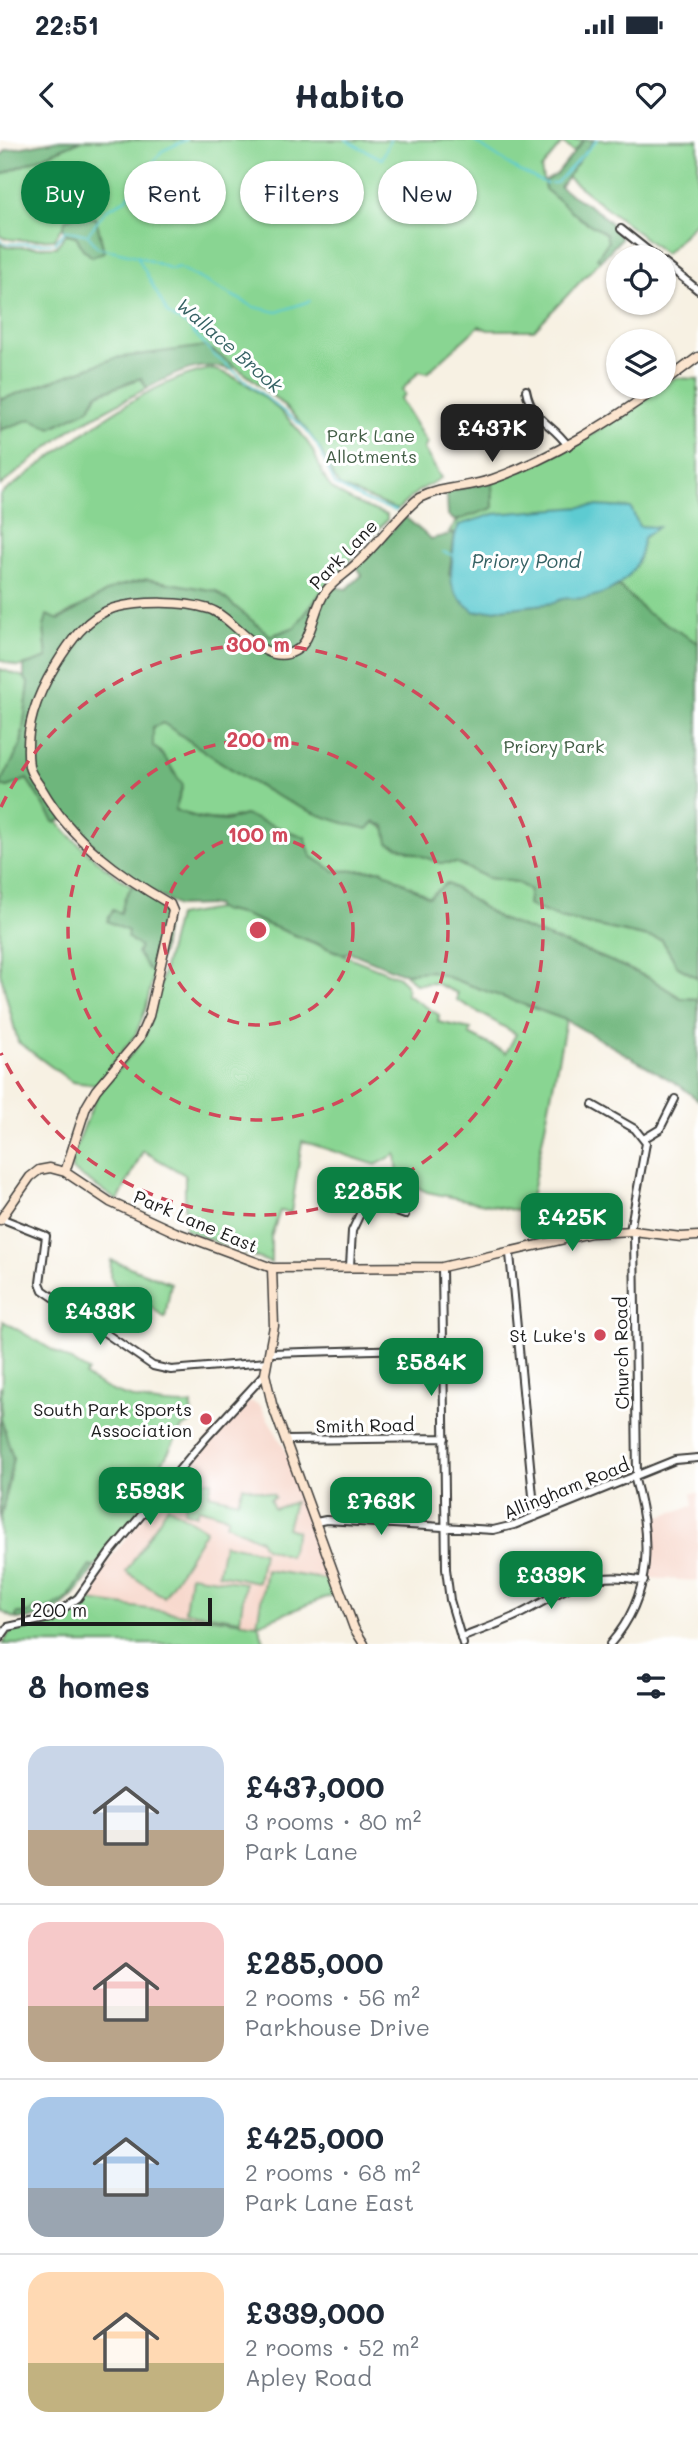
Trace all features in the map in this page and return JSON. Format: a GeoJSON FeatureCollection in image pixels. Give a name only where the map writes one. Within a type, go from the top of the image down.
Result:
{"type":"FeatureCollection","features":[{"type":"Feature","properties":{"kind":"street"},"geometry":{"type":"LineString","coordinates":[[621,229],[641,245]]}},
{"type":"Feature","properties":{"kind":"street"},"geometry":{"type":"LineString","coordinates":[[676,272],[698,290]]}},
{"type":"Feature","properties":{"kind":"street"},"geometry":{"type":"LineString","coordinates":[[676,373],[698,357]]}},
{"type":"Feature","properties":{"kind":"street"},"geometry":{"type":"LineString","coordinates":[[526,390],[535,414],[558,431],[568,446]]}},
{"type":"Feature","properties":{"kind":"street","name":"Park Lane"},"geometry":{"type":"LineString","coordinates":[[65,1171],[86,1107],[96,1090],[139,1039],[149,1016],[173,911],[170,904],[115,871],[84,843],[51,805],[29,768],[35,700],[65,651],[98,615],[124,607],[171,604],[211,610],[267,651],[286,654],[293,652],[304,641],[316,606],[326,590],[356,565],[419,498],[430,493],[490,480],[568,446],[640,399]]}},
{"type":"Feature","properties":{"kind":"street"},"geometry":{"type":"LineString","coordinates":[[593,1105],[645,1138],[660,1129],[675,1099]]}},
{"type":"Feature","properties":{"kind":"street","name":"Church Road"},"geometry":{"type":"LineString","coordinates":[[610,1644],[632,1615],[644,1581],[647,1535],[635,1475],[632,1231],[646,1148],[645,1138]]}},
{"type":"Feature","properties":{"kind":"street"},"geometry":{"type":"LineString","coordinates":[[65,1171],[50,1168],[35,1173],[1,1219],[46,1236],[40,1283],[43,1290],[147,1363],[171,1370],[268,1358],[443,1348]]}},
{"type":"Feature","properties":{"kind":"street","name":"Park Lane East"},"geometry":{"type":"LineString","coordinates":[[65,1171],[110,1202],[201,1244],[272,1268],[442,1267],[510,1254],[592,1233],[632,1231],[681,1237],[698,1236]]}},
{"type":"Feature","properties":{"kind":"street"},"geometry":{"type":"LineString","coordinates":[[330,1195],[346,1194],[405,1215]]}},
{"type":"Feature","properties":{"kind":"street"},"geometry":{"type":"LineString","coordinates":[[350,1266],[352,1231],[366,1201]]}},
{"type":"Feature","properties":{"kind":"street"},"geometry":{"type":"LineString","coordinates":[[510,1254],[535,1517]]}},
{"type":"Feature","properties":{"kind":"street"},"geometry":{"type":"LineString","coordinates":[[442,1267],[448,1587],[462,1641],[585,1579],[618,1577],[644,1581]]}},
{"type":"Feature","properties":{"kind":"street"},"geometry":{"type":"LineString","coordinates":[[272,1268],[275,1302],[265,1374],[272,1404],[354,1629],[364,1644]]}},
{"type":"Feature","properties":{"kind":"street"},"geometry":{"type":"LineString","coordinates":[[0,1638],[8,1627],[50,1618],[78,1598],[109,1554],[205,1439],[265,1374]]}},
{"type":"Feature","properties":{"kind":"street","name":"Smith Road"},"geometry":{"type":"LineString","coordinates":[[286,1440],[445,1438]]}},
{"type":"Feature","properties":{"kind":"street","name":"Allingham Road"},"geometry":{"type":"LineString","coordinates":[[316,1522],[326,1520],[446,1530],[493,1530],[535,1517],[682,1457],[698,1458]]}},
{"type":"Feature","properties":{"kind":"shaded area"},"geometry":{"type":"Polygon","coordinates":[[[250,1401],[260,1405],[285,1449],[330,1580],[266,1571],[257,1624],[83,1600],[112,1556],[209,1437],[250,1401]]]}},
{"type":"Feature","properties":{"kind":"shaded area"},"geometry":{"type":"Polygon","coordinates":[[[691,1493],[698,1493],[698,1581],[650,1578],[650,1519],[693,1506],[691,1493]]]}},
{"type":"Feature","properties":{"kind":"green space"},"geometry":{"type":"Polygon","coordinates":[[[60,140],[82,140],[33,161],[21,161],[21,166],[0,175],[0,156],[7,150],[60,140]]]}},
{"type":"Feature","properties":{"kind":"green space","name":"Park Lane Allotments"},"geometry":{"type":"Polygon","coordinates":[[[82,140],[584,140],[574,152],[562,143],[541,169],[545,189],[581,219],[606,234],[608,242],[598,257],[601,260],[534,330],[488,330],[479,326],[427,373],[419,371],[402,390],[405,394],[400,399],[427,443],[424,449],[441,478],[417,492],[397,510],[339,486],[316,443],[293,415],[251,378],[206,346],[61,378],[0,400],[0,243],[5,247],[56,247],[66,234],[76,236],[83,249],[104,251],[97,224],[110,224],[110,161],[33,161],[82,140]]]}},
{"type":"Feature","properties":{"kind":"green space"},"geometry":{"type":"Polygon","coordinates":[[[584,140],[594,140],[560,187],[594,209],[616,230],[621,239],[615,245],[606,245],[606,255],[601,260],[597,258],[608,242],[606,234],[581,219],[545,189],[545,181],[556,175],[584,140]]]}},
{"type":"Feature","properties":{"kind":"green space"},"geometry":{"type":"Polygon","coordinates":[[[594,140],[698,140],[698,220],[674,245],[654,245],[566,176],[594,140]]]}},
{"type":"Feature","properties":{"kind":"green space"},"geometry":{"type":"Polygon","coordinates":[[[21,166],[21,224],[74,224],[63,227],[54,239],[18,240],[0,236],[0,175],[21,166]]]}},
{"type":"Feature","properties":{"kind":"green space"},"geometry":{"type":"Polygon","coordinates":[[[64,224],[97,224],[104,252],[92,257],[83,249],[76,236],[66,234],[64,224]]]}},
{"type":"Feature","properties":{"kind":"green space"},"geometry":{"type":"Polygon","coordinates":[[[206,346],[235,366],[232,370],[199,367],[178,373],[147,388],[141,378],[97,394],[90,408],[51,428],[31,419],[0,430],[0,400],[115,358],[206,346]]]}},
{"type":"Feature","properties":{"kind":"green space"},"geometry":{"type":"Polygon","coordinates":[[[209,369],[237,379],[265,398],[302,435],[313,451],[326,481],[334,490],[356,503],[387,515],[387,520],[326,586],[295,627],[270,636],[249,619],[115,587],[44,627],[47,659],[18,667],[0,660],[0,495],[73,440],[126,405],[181,377],[209,369]]]}},
{"type":"Feature","properties":{"kind":"green space"},"geometry":{"type":"Polygon","coordinates":[[[141,378],[147,388],[71,429],[0,486],[0,430],[141,378]]]}},
{"type":"Feature","properties":{"kind":"green space"},"geometry":{"type":"Polygon","coordinates":[[[676,378],[698,379],[698,643],[647,613],[619,586],[561,597],[554,603],[453,555],[454,533],[449,532],[463,518],[493,508],[492,482],[576,445],[644,399],[676,399],[676,378]]]}},
{"type":"Feature","properties":{"kind":"green space"},"geometry":{"type":"Polygon","coordinates":[[[492,482],[493,508],[455,521],[448,515],[444,492],[492,482]]]}},
{"type":"Feature","properties":{"kind":"green space","name":"Priory Park"},"geometry":{"type":"Polygon","coordinates":[[[405,517],[431,539],[455,533],[449,574],[475,612],[553,603],[561,597],[586,598],[619,586],[647,613],[698,643],[698,978],[678,967],[662,940],[560,918],[528,905],[530,890],[516,882],[488,878],[457,863],[440,863],[388,843],[385,826],[374,822],[368,829],[338,821],[284,800],[236,772],[163,723],[153,727],[153,746],[183,785],[175,810],[200,819],[226,821],[245,815],[305,837],[311,856],[334,871],[381,870],[429,897],[447,883],[500,919],[601,957],[649,978],[681,998],[698,999],[698,1100],[679,1085],[566,1020],[431,971],[401,973],[350,952],[343,954],[244,915],[217,909],[215,905],[177,906],[122,873],[66,818],[55,823],[27,779],[8,787],[0,785],[21,745],[29,684],[24,677],[24,666],[47,658],[44,627],[47,615],[59,620],[115,587],[147,579],[216,591],[271,636],[295,627],[326,586],[347,589],[362,575],[357,567],[405,517]]]}},
{"type":"Feature","properties":{"kind":"green space"},"geometry":{"type":"Polygon","coordinates":[[[0,669],[24,677],[29,684],[21,745],[1,785],[8,787],[27,779],[55,819],[78,843],[115,875],[156,901],[167,913],[146,1008],[136,1034],[96,1085],[72,1082],[18,1042],[0,972],[0,669]]]}},
{"type":"Feature","properties":{"kind":"green space"},"geometry":{"type":"Polygon","coordinates":[[[163,723],[259,786],[309,811],[367,828],[374,822],[440,863],[457,863],[488,878],[516,882],[530,890],[528,905],[560,918],[662,940],[678,967],[698,978],[698,999],[681,998],[649,978],[601,957],[500,919],[447,883],[429,897],[381,870],[334,871],[245,815],[210,819],[175,810],[183,785],[153,746],[153,727],[163,723]]]}},
{"type":"Feature","properties":{"kind":"green space"},"geometry":{"type":"Polygon","coordinates":[[[133,885],[158,900],[167,913],[162,952],[155,971],[149,970],[137,953],[140,947],[127,937],[128,931],[107,921],[113,910],[121,913],[125,897],[133,885]]]}},
{"type":"Feature","properties":{"kind":"green space"},"geometry":{"type":"Polygon","coordinates":[[[217,909],[244,915],[399,977],[406,984],[407,995],[439,1015],[438,1022],[471,1029],[469,1034],[506,1053],[516,1034],[457,1000],[457,993],[435,983],[415,984],[404,973],[431,971],[566,1020],[528,1213],[427,1192],[398,1178],[396,1154],[376,1165],[302,1141],[291,1213],[280,1211],[271,1237],[271,1263],[185,1230],[185,1175],[143,1151],[118,1201],[72,1170],[71,1159],[97,1095],[143,1040],[153,1013],[177,916],[217,909]]]}},
{"type":"Feature","properties":{"kind":"green space"},"geometry":{"type":"Polygon","coordinates":[[[111,1260],[171,1283],[165,1318],[127,1288],[116,1289],[110,1276],[111,1260]]]}},
{"type":"Feature","properties":{"kind":"green space"},"geometry":{"type":"Polygon","coordinates":[[[3,1321],[88,1371],[85,1376],[111,1390],[150,1402],[192,1405],[191,1423],[182,1428],[162,1463],[165,1466],[163,1471],[170,1477],[94,1568],[90,1566],[67,1599],[46,1610],[35,1608],[28,1613],[17,1613],[16,1619],[0,1611],[0,1523],[13,1458],[1,1419],[3,1321]]]}},
{"type":"Feature","properties":{"kind":"green space"},"geometry":{"type":"Polygon","coordinates":[[[0,1386],[1,1419],[13,1458],[0,1523],[0,1386]]]}},
{"type":"Feature","properties":{"kind":"green space"},"geometry":{"type":"Polygon","coordinates":[[[203,1481],[212,1481],[209,1494],[238,1501],[243,1486],[273,1494],[275,1497],[270,1499],[274,1509],[294,1502],[287,1528],[297,1531],[289,1556],[265,1548],[260,1540],[226,1524],[228,1517],[199,1508],[196,1515],[184,1511],[186,1503],[179,1499],[181,1491],[199,1496],[203,1481]]]}},
{"type":"Feature","properties":{"kind":"green space"},"geometry":{"type":"Polygon","coordinates":[[[168,1506],[206,1530],[164,1597],[126,1572],[168,1506]]]}},
{"type":"Feature","properties":{"kind":"green space"},"geometry":{"type":"Polygon","coordinates":[[[224,1544],[263,1552],[258,1582],[218,1574],[224,1544]]]}},
{"type":"Feature","properties":{"kind":"green space"},"geometry":{"type":"Polygon","coordinates":[[[90,1566],[94,1568],[87,1579],[62,1606],[42,1616],[16,1619],[17,1613],[28,1613],[35,1608],[46,1610],[67,1599],[90,1566]]]}},
{"type":"Feature","properties":{"kind":"green space"},"geometry":{"type":"Polygon","coordinates":[[[266,1570],[330,1580],[335,1594],[258,1624],[265,1644],[3,1644],[10,1632],[52,1622],[83,1600],[257,1624],[266,1570]]]}},
{"type":"Feature","properties":{"kind":"green space"},"geometry":{"type":"Polygon","coordinates":[[[190,1575],[245,1583],[240,1620],[185,1611],[190,1575]]]}},
{"type":"Feature","properties":{"kind":"water","name":"Priory Pond"},"geometry":{"type":"Polygon","coordinates":[[[594,506],[631,508],[639,526],[658,527],[643,538],[633,570],[609,591],[586,598],[566,598],[554,603],[475,612],[455,592],[451,572],[454,538],[459,525],[494,514],[594,506]]]}},
{"type":"Feature","properties":{"kind":"waterway"},"geometry":{"type":"LineString","coordinates":[[88,234],[106,210],[126,199],[162,151],[186,140]]}},
{"type":"Feature","properties":{"kind":"waterway"},"geometry":{"type":"LineString","coordinates":[[346,140],[382,159],[390,140]]}},
{"type":"Feature","properties":{"kind":"waterway"},"geometry":{"type":"LineString","coordinates":[[472,140],[519,171],[547,184]]}},
{"type":"Feature","properties":{"kind":"waterway"},"geometry":{"type":"LineString","coordinates":[[551,183],[556,183],[597,140]]}},
{"type":"Feature","properties":{"kind":"waterway","name":"Wallace Brook"},"geometry":{"type":"LineString","coordinates":[[0,240],[6,244],[55,243],[66,230],[88,235],[97,247],[137,256],[168,314],[188,326],[214,355],[303,427],[317,445],[335,485],[368,502],[396,511]]}},
{"type":"Feature","properties":{"kind":"waterway"},"geometry":{"type":"LineString","coordinates":[[137,256],[172,269],[178,267],[254,307],[277,312],[310,301]]}},
{"type":"Feature","properties":{"kind":"waterway"},"geometry":{"type":"LineString","coordinates":[[443,552],[453,555]]}},
{"type":"Feature","properties":{"kind":"place","name":"St Luke's"},"geometry":{"type":"Point","coordinates":[600,1335]}},
{"type":"Feature","properties":{"kind":"place","name":"South Park Sports Association"},"geometry":{"type":"Point","coordinates":[206,1419]}}]}
